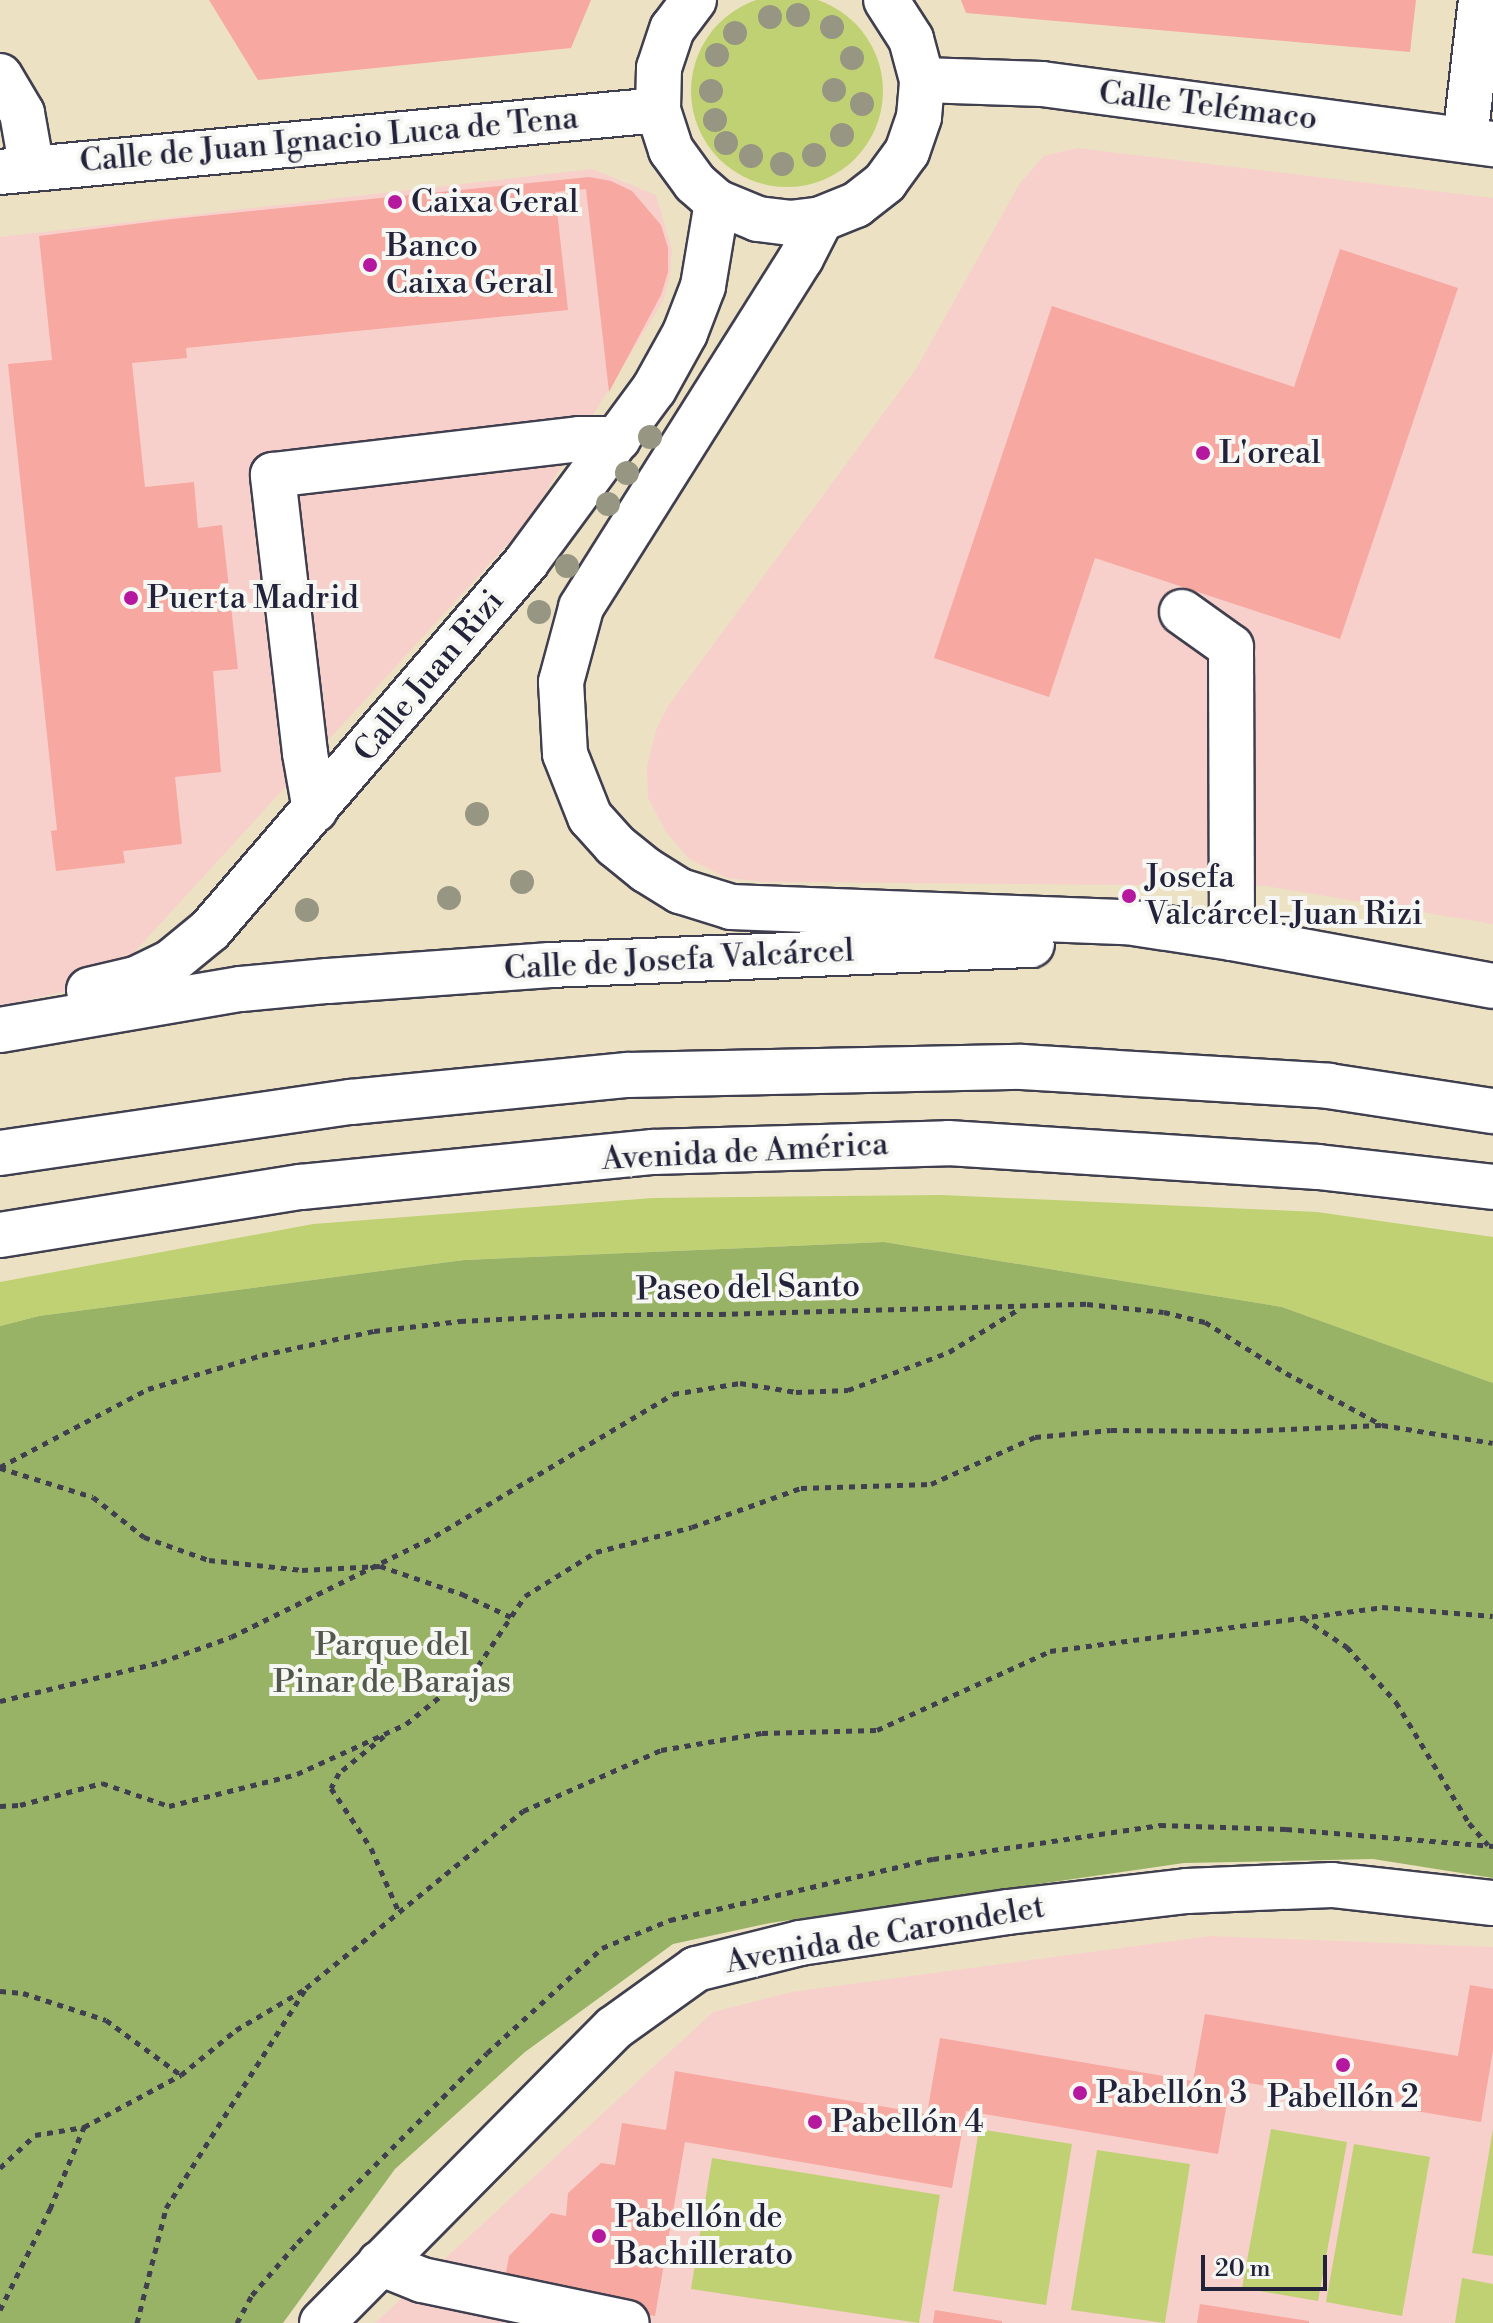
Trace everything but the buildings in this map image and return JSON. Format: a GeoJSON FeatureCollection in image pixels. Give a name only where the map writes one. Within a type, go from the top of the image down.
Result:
{"type":"FeatureCollection","features":[{"type":"Feature","properties":{"kind":"main road"},"geometry":{"type":"LineString","coordinates":[[694,0],[672,29],[659,68],[658,110],[671,150],[695,183],[717,202],[758,219],[790,223],[821,219],[866,198],[885,182],[907,152],[919,117],[922,80],[911,39],[886,0]]}},
{"type":"Feature","properties":{"kind":"main road"},"geometry":{"type":"LineString","coordinates":[[1479,142],[1481,0]]}},
{"type":"Feature","properties":{"kind":"main road"},"geometry":{"type":"LineString","coordinates":[[0,76],[22,113],[16,171]]}},
{"type":"Feature","properties":{"kind":"main road","name":"Calle Telémaco"},"geometry":{"type":"LineString","coordinates":[[922,80],[1042,84],[1479,142]]}},
{"type":"Feature","properties":{"kind":"main road","name":"Calle de Juan Ignacio Luca de Tena"},"geometry":{"type":"LineString","coordinates":[[16,171],[658,110]]}},
{"type":"Feature","properties":{"kind":"main road","name":"Calle Juan Rizi"},"geometry":{"type":"LineString","coordinates":[[0,1011],[136,979],[171,962],[210,930],[527,561],[654,389],[685,333],[703,286],[717,202]]}},
{"type":"Feature","properties":{"kind":"main road","name":"Calle de Josefa Valcárcel"},"geometry":{"type":"LineString","coordinates":[[821,219],[801,258],[581,608],[561,682],[565,754],[590,817],[615,845],[646,870],[680,891],[731,907],[1127,922],[1493,986]]}},
{"type":"Feature","properties":{"kind":"main road"},"geometry":{"type":"LineString","coordinates":[[315,810],[305,753],[273,475],[579,439],[618,439]]}},
{"type":"Feature","properties":{"kind":"main road"},"geometry":{"type":"LineString","coordinates":[[1182,612],[1231,647],[1232,938]]}},
{"type":"Feature","properties":{"kind":"main road","name":"Calle de Josefa Valcárcel"},"geometry":{"type":"LineString","coordinates":[[0,1030],[241,989],[550,965],[1041,945],[1362,963]]}},
{"type":"Feature","properties":{"kind":"main road"},"geometry":{"type":"LineString","coordinates":[[0,1153],[351,1102],[628,1075],[1022,1067],[1329,1086],[1493,1111]]}},
{"type":"Feature","properties":{"kind":"main road","name":"Avenida de América"},"geometry":{"type":"LineString","coordinates":[[0,1235],[301,1187],[653,1152],[715,1150],[948,1143],[1318,1167],[1493,1187]]}},
{"type":"Feature","properties":{"kind":"main road","name":"Avenida de Carondelet"},"geometry":{"type":"LineString","coordinates":[[322,2323],[614,2028],[696,1969],[800,1943],[1008,1912],[1187,1891],[1332,1885],[1493,1903]]}},
{"type":"Feature","properties":{"kind":"main road"},"geometry":{"type":"LineString","coordinates":[[380,2263],[422,2280],[627,2323]]}},
{"type":"Feature","properties":{"kind":"path","name":"Paseo del Santo"},"geometry":{"type":"LineString","coordinates":[[0,1468],[148,1389],[262,1355],[374,1331],[460,1321],[599,1314],[1020,1308],[1087,1304],[1164,1312],[1205,1322],[1286,1373],[1382,1425],[1493,1443]]}},
{"type":"Feature","properties":{"kind":"path"},"geometry":{"type":"LineString","coordinates":[[0,1701],[161,1662],[231,1637],[380,1566],[673,1394],[740,1383],[796,1392],[848,1390],[949,1352],[1020,1308]]}},
{"type":"Feature","properties":{"kind":"path"},"geometry":{"type":"LineString","coordinates":[[0,1806],[20,1805],[102,1783],[169,1806],[297,1774],[406,1724],[478,1666],[525,1596],[596,1552],[692,1527],[801,1488],[931,1484],[1035,1437],[1111,1430],[1243,1431],[1382,1425]]}},
{"type":"Feature","properties":{"kind":"path"},"geometry":{"type":"LineString","coordinates":[[0,1468],[93,1497],[144,1537],[209,1560],[302,1570],[380,1566],[462,1594],[511,1617]]}},
{"type":"Feature","properties":{"kind":"path"},"geometry":{"type":"LineString","coordinates":[[0,2168],[35,2135],[84,2127],[181,2075],[236,2030],[306,1988],[523,1811],[661,1750],[762,1733],[877,1730],[1050,1651],[1382,1607],[1493,1616]]}},
{"type":"Feature","properties":{"kind":"path"},"geometry":{"type":"LineString","coordinates":[[1302,1617],[1347,1647],[1396,1702],[1469,1823],[1487,1846],[1493,1844]]}},
{"type":"Feature","properties":{"kind":"path"},"geometry":{"type":"LineString","coordinates":[[391,1730],[339,1773],[331,1788],[371,1848],[399,1912]]}},
{"type":"Feature","properties":{"kind":"path"},"geometry":{"type":"LineString","coordinates":[[137,2323],[166,2208],[306,1988]]}},
{"type":"Feature","properties":{"kind":"path"},"geometry":{"type":"LineString","coordinates":[[0,1991],[23,1993],[106,2020],[181,2075]]}},
{"type":"Feature","properties":{"kind":"path"},"geometry":{"type":"LineString","coordinates":[[0,2310],[50,2209],[84,2127]]}},
{"type":"Feature","properties":{"kind":"shaded area"},"geometry":{"type":"Polygon","coordinates":[[[1077,148],[1493,198],[1493,924],[1266,886],[765,882],[727,878],[689,859],[666,832],[648,798],[647,766],[656,730],[668,706],[916,369],[1020,183],[1044,156],[1077,148]]]}},
{"type":"Feature","properties":{"kind":"shaded area"},"geometry":{"type":"Polygon","coordinates":[[[592,169],[656,195],[672,250],[670,276],[663,301],[526,524],[107,982],[0,1006],[0,237],[592,169]]]}},
{"type":"Feature","properties":{"kind":"shaded area"},"geometry":{"type":"Polygon","coordinates":[[[1210,1936],[1493,1947],[1493,2323],[375,2323],[713,2012],[791,1992],[1210,1936]]]}},
{"type":"Feature","properties":{"kind":"green space"},"geometry":{"type":"Polygon","coordinates":[[[787,-5],[824,2],[855,23],[876,54],[883,91],[876,128],[855,159],[824,180],[787,187],[750,180],[719,159],[698,128],[691,91],[698,54],[719,23],[750,2],[787,-5]]]}},
{"type":"Feature","properties":{"kind":"green space"},"geometry":{"type":"Polygon","coordinates":[[[942,1195],[1317,1212],[1493,1237],[1493,1383],[1282,1307],[884,1242],[464,1260],[39,1316],[0,1326],[0,1282],[313,1224],[653,1198],[942,1195]]]}},
{"type":"Feature","properties":{"kind":"green space","name":"Parque del Pinar de Barajas"},"geometry":{"type":"Polygon","coordinates":[[[884,1242],[1282,1307],[1493,1383],[1493,1878],[1373,1859],[1184,1863],[770,1923],[673,1944],[525,2052],[395,2169],[283,2323],[0,2323],[0,1326],[39,1316],[464,1260],[884,1242]]]}},
{"type":"Feature","properties":{"kind":"green space"},"geometry":{"type":"Polygon","coordinates":[[[979,2129],[1072,2144],[1046,2305],[953,2291],[979,2129]]]}},
{"type":"Feature","properties":{"kind":"green space"},"geometry":{"type":"Polygon","coordinates":[[[1271,2129],[1347,2142],[1318,2301],[1242,2288],[1271,2129]]]}},
{"type":"Feature","properties":{"kind":"green space"},"geometry":{"type":"Polygon","coordinates":[[[1493,2129],[1493,2256],[1472,2253],[1493,2129]]]}},
{"type":"Feature","properties":{"kind":"green space"},"geometry":{"type":"Polygon","coordinates":[[[1354,2144],[1430,2157],[1402,2316],[1326,2302],[1354,2144]]]}},
{"type":"Feature","properties":{"kind":"green space"},"geometry":{"type":"Polygon","coordinates":[[[1097,2150],[1190,2164],[1165,2323],[1071,2310],[1097,2150]]]}},
{"type":"Feature","properties":{"kind":"green space"},"geometry":{"type":"Polygon","coordinates":[[[712,2158],[940,2195],[919,2323],[691,2289],[712,2158]]]}},
{"type":"Feature","properties":{"kind":"green space"},"geometry":{"type":"Polygon","coordinates":[[[1462,2278],[1493,2284],[1493,2323],[1455,2323],[1462,2278]]]}},
{"type":"Feature","properties":{"kind":"place","name":"Caixa Geral"},"geometry":{"type":"Point","coordinates":[395,202]}},
{"type":"Feature","properties":{"kind":"place","name":"Banco Caixa Geral"},"geometry":{"type":"Point","coordinates":[370,265]}},
{"type":"Feature","properties":{"kind":"place","name":"L'oreal"},"geometry":{"type":"Point","coordinates":[1203,453]}},
{"type":"Feature","properties":{"kind":"place","name":"Puerta Madrid"},"geometry":{"type":"Point","coordinates":[131,598]}},
{"type":"Feature","properties":{"kind":"place","name":"Josefa Valcárcel-Juan Rizi"},"geometry":{"type":"Point","coordinates":[1129,896]}},
{"type":"Feature","properties":{"kind":"place","name":"Pabellón 2"},"geometry":{"type":"Point","coordinates":[1343,2065]}},
{"type":"Feature","properties":{"kind":"place","name":"Pabellón 3"},"geometry":{"type":"Point","coordinates":[1080,2093]}},
{"type":"Feature","properties":{"kind":"place","name":"Pabellón 4"},"geometry":{"type":"Point","coordinates":[815,2122]}},
{"type":"Feature","properties":{"kind":"place","name":"Pabellón de Bachillerato"},"geometry":{"type":"Point","coordinates":[599,2236]}}]}
